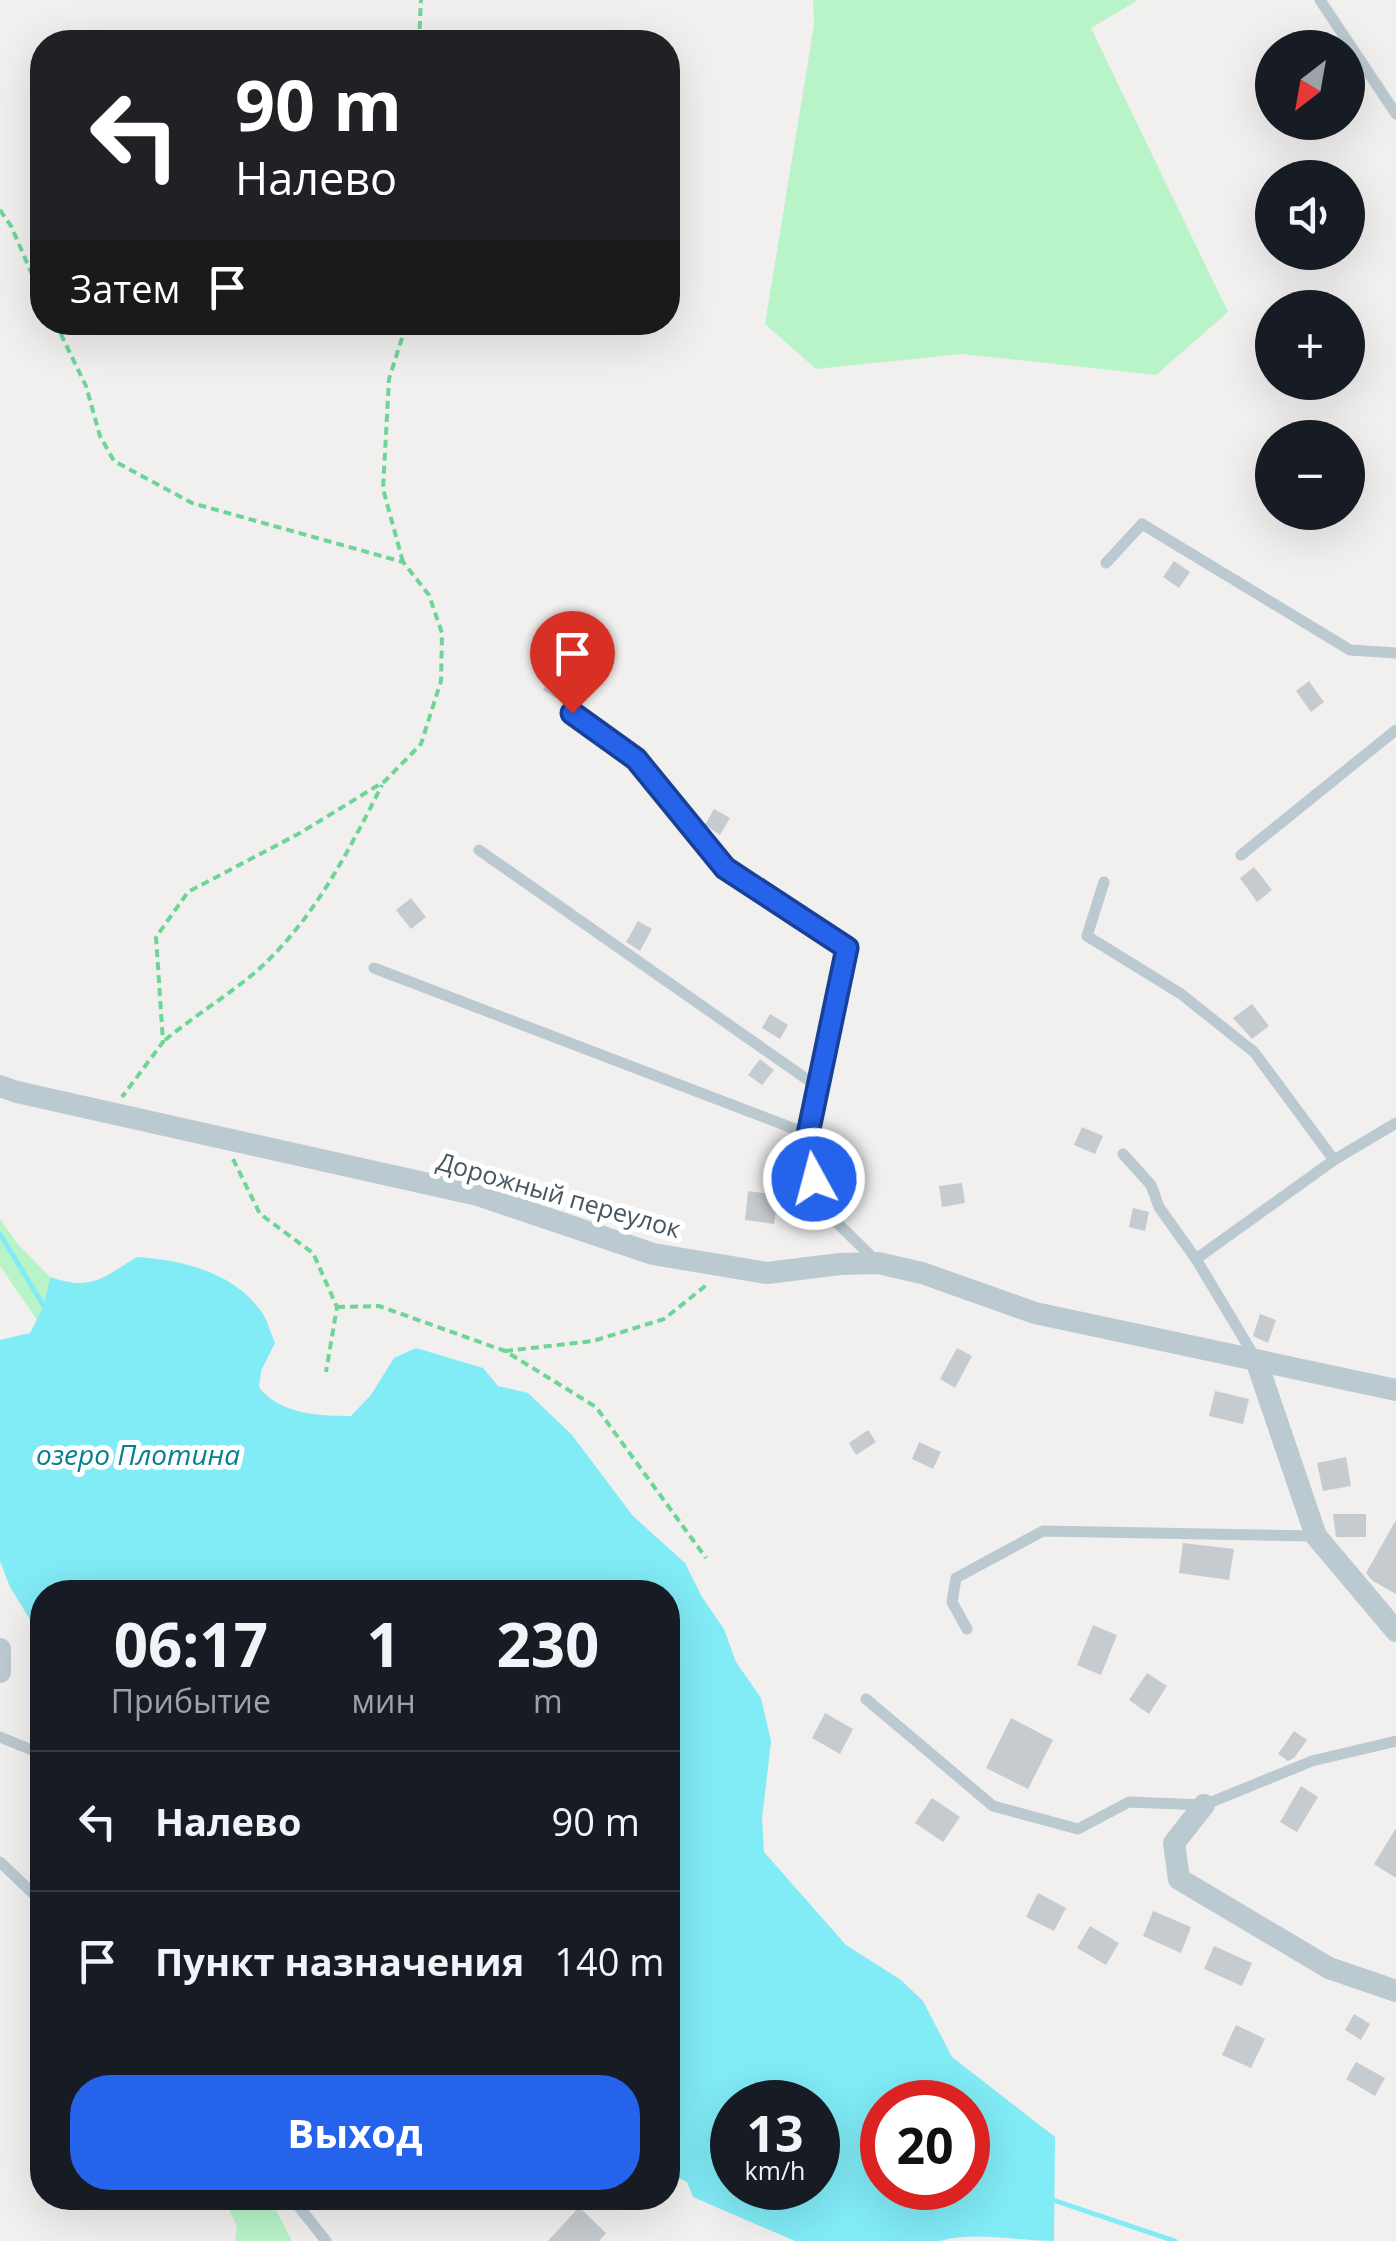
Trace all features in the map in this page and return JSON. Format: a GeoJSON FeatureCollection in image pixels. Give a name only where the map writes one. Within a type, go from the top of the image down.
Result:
{"type":"FeatureCollection","features":[{"type":"Feature","properties":{"kind":"street","name":"Дорожный переулок"},"geometry":{"type":"LineString","coordinates":[[0,1086],[478,1195],[653,1254],[766,1274],[878,1263],[922,1273],[1035,1313],[1396,1390]]}},
{"type":"Feature","properties":{"kind":"street"},"geometry":{"type":"LineString","coordinates":[[1256,1360],[1316,1536],[1396,1631]]}},
{"type":"Feature","properties":{"kind":"street"},"geometry":{"type":"LineString","coordinates":[[0,1650],[0,1672]]}},
{"type":"Feature","properties":{"kind":"street"},"geometry":{"type":"LineString","coordinates":[[1204,1804],[1174,1843],[1179,1879],[1329,1968],[1396,1991]]}},
{"type":"Feature","properties":{"kind":"lane"},"geometry":{"type":"LineString","coordinates":[[1320,0],[1396,114]]}},
{"type":"Feature","properties":{"kind":"lane"},"geometry":{"type":"LineString","coordinates":[[1106,563],[1142,524],[1350,650],[1396,653]]}},
{"type":"Feature","properties":{"kind":"lane"},"geometry":{"type":"LineString","coordinates":[[572,713],[636,759],[725,868],[847,948],[808,1134],[820,1206],[878,1263]]}},
{"type":"Feature","properties":{"kind":"lane"},"geometry":{"type":"LineString","coordinates":[[1241,855],[1396,730]]}},
{"type":"Feature","properties":{"kind":"lane"},"geometry":{"type":"LineString","coordinates":[[478,850],[818,1087]]}},
{"type":"Feature","properties":{"kind":"lane"},"geometry":{"type":"LineString","coordinates":[[1104,882],[1088,936],[1181,994],[1254,1052],[1334,1160]]}},
{"type":"Feature","properties":{"kind":"lane"},"geometry":{"type":"LineString","coordinates":[[374,968],[808,1134]]}},
{"type":"Feature","properties":{"kind":"lane"},"geometry":{"type":"LineString","coordinates":[[1196,1258],[1334,1160],[1396,1124]]}},
{"type":"Feature","properties":{"kind":"lane"},"geometry":{"type":"LineString","coordinates":[[1124,1154],[1151,1186],[1159,1206],[1196,1258],[1256,1360]]}},
{"type":"Feature","properties":{"kind":"lane"},"geometry":{"type":"LineString","coordinates":[[967,1630],[952,1602],[956,1578],[1043,1530],[1316,1536]]}},
{"type":"Feature","properties":{"kind":"lane"},"geometry":{"type":"LineString","coordinates":[[866,1699],[993,1806],[1078,1829],[1129,1802],[1204,1804],[1312,1761],[1396,1741]]}},
{"type":"Feature","properties":{"kind":"lane"},"geometry":{"type":"LineString","coordinates":[[0,1737],[30,1749]]}},
{"type":"Feature","properties":{"kind":"lane"},"geometry":{"type":"LineString","coordinates":[[0,1862],[30,1891]]}},
{"type":"Feature","properties":{"kind":"lane"},"geometry":{"type":"LineString","coordinates":[[301,2210],[326,2241]]}},
{"type":"Feature","properties":{"kind":"path"},"geometry":{"type":"LineString","coordinates":[[420,30],[421,0]]}},
{"type":"Feature","properties":{"kind":"path"},"geometry":{"type":"LineString","coordinates":[[0,210],[30,270]]}},
{"type":"Feature","properties":{"kind":"path"},"geometry":{"type":"LineString","coordinates":[[61,335],[86,386],[100,436],[114,461],[192,503],[403,562]]}},
{"type":"Feature","properties":{"kind":"path"},"geometry":{"type":"LineString","coordinates":[[164,1042],[156,937],[188,892],[300,833],[384,781],[420,744],[442,680],[442,633],[429,594],[403,562],[383,489],[389,379],[403,335]]}},
{"type":"Feature","properties":{"kind":"path"},"geometry":{"type":"LineString","coordinates":[[110,1113],[164,1042],[252,975],[292,934],[337,875],[384,781]]}},
{"type":"Feature","properties":{"kind":"path"},"geometry":{"type":"LineString","coordinates":[[222,1137],[260,1214],[314,1253],[337,1307],[326,1372]]}},
{"type":"Feature","properties":{"kind":"path"},"geometry":{"type":"LineString","coordinates":[[505,1351],[593,1341],[664,1319],[704,1287],[714,1264]]}},
{"type":"Feature","properties":{"kind":"path"},"geometry":{"type":"LineString","coordinates":[[337,1307],[379,1306],[505,1351],[596,1407],[706,1558]]}},
{"type":"Feature","properties":{"kind":"green space"},"geometry":{"type":"Polygon","coordinates":[[[813,0],[1138,0],[1091,28],[1228,312],[1156,375],[962,354],[816,369],[765,324],[814,25],[813,0]]]}},
{"type":"Feature","properties":{"kind":"green space"},"geometry":{"type":"Polygon","coordinates":[[[0,1219],[50,1277],[45,1306],[37,1320],[0,1266],[0,1219]]]}},
{"type":"Feature","properties":{"kind":"green space"},"geometry":{"type":"Polygon","coordinates":[[[229,2210],[276,2210],[292,2241],[235,2241],[237,2226],[229,2210]]]}},
{"type":"Feature","properties":{"kind":"water","name":"озеро Плотина"},"geometry":{"type":"Polygon","coordinates":[[[137,1257],[189,1265],[238,1288],[265,1317],[275,1343],[261,1371],[259,1387],[288,1408],[351,1416],[371,1395],[394,1358],[416,1348],[483,1368],[498,1386],[528,1393],[572,1435],[633,1516],[685,1563],[724,1629],[736,1662],[761,1698],[771,1741],[762,1819],[764,1852],[846,1945],[901,1980],[923,2001],[952,2057],[982,2080],[860,2080],[860,2210],[990,2210],[990,2087],[1055,2137],[1054,2241],[982,2237],[940,2241],[795,2241],[723,2210],[840,2210],[840,2080],[710,2080],[710,2204],[693,2197],[687,2182],[680,2178],[680,1580],[30,1580],[30,1620],[0,1561],[0,1340],[30,1333],[44,1306],[50,1277],[77,1283],[96,1280],[137,1257]]]}},
{"type":"Feature","properties":{"kind":"building"},"geometry":{"type":"Polygon","coordinates":[[[1174,561],[1190,572],[1179,588],[1163,577],[1174,561]]]}},
{"type":"Feature","properties":{"kind":"building"},"geometry":{"type":"Polygon","coordinates":[[[551,676],[576,691],[567,705],[543,690],[551,676]]]}},
{"type":"Feature","properties":{"kind":"building"},"geometry":{"type":"Polygon","coordinates":[[[1309,681],[1324,702],[1311,712],[1296,691],[1309,681]]]}},
{"type":"Feature","properties":{"kind":"building"},"geometry":{"type":"Polygon","coordinates":[[[714,809],[730,818],[720,835],[705,825],[714,809]]]}},
{"type":"Feature","properties":{"kind":"building"},"geometry":{"type":"Polygon","coordinates":[[[1254,867],[1272,890],[1257,902],[1240,878],[1254,867]]]}},
{"type":"Feature","properties":{"kind":"building"},"geometry":{"type":"Polygon","coordinates":[[[411,898],[426,917],[411,929],[396,910],[411,898]]]}},
{"type":"Feature","properties":{"kind":"building"},"geometry":{"type":"Polygon","coordinates":[[[638,921],[652,929],[640,951],[626,942],[638,921]]]}},
{"type":"Feature","properties":{"kind":"building"},"geometry":{"type":"Polygon","coordinates":[[[1252,1004],[1269,1026],[1252,1039],[1233,1018],[1252,1004]]]}},
{"type":"Feature","properties":{"kind":"building"},"geometry":{"type":"Polygon","coordinates":[[[770,1014],[788,1025],[780,1039],[762,1028],[770,1014]]]}},
{"type":"Feature","properties":{"kind":"building"},"geometry":{"type":"Polygon","coordinates":[[[760,1059],[774,1070],[762,1085],[748,1075],[760,1059]]]}},
{"type":"Feature","properties":{"kind":"building"},"geometry":{"type":"Polygon","coordinates":[[[1082,1127],[1103,1136],[1095,1154],[1074,1145],[1082,1127]]]}},
{"type":"Feature","properties":{"kind":"building"},"geometry":{"type":"Polygon","coordinates":[[[962,1183],[965,1203],[942,1207],[939,1186],[962,1183]]]}},
{"type":"Feature","properties":{"kind":"building"},"geometry":{"type":"Polygon","coordinates":[[[748,1191],[778,1195],[774,1224],[745,1220],[748,1191]]]}},
{"type":"Feature","properties":{"kind":"building"},"geometry":{"type":"Polygon","coordinates":[[[1133,1208],[1149,1212],[1145,1231],[1129,1227],[1133,1208]]]}},
{"type":"Feature","properties":{"kind":"building"},"geometry":{"type":"Polygon","coordinates":[[[1260,1314],[1276,1320],[1268,1343],[1253,1336],[1260,1314]]]}},
{"type":"Feature","properties":{"kind":"building"},"geometry":{"type":"Polygon","coordinates":[[[957,1348],[972,1356],[955,1388],[940,1379],[957,1348]]]}},
{"type":"Feature","properties":{"kind":"building"},"geometry":{"type":"Polygon","coordinates":[[[1215,1391],[1249,1399],[1243,1424],[1209,1416],[1215,1391]]]}},
{"type":"Feature","properties":{"kind":"building"},"geometry":{"type":"Polygon","coordinates":[[[868,1430],[876,1442],[856,1455],[849,1443],[868,1430]]]}},
{"type":"Feature","properties":{"kind":"building"},"geometry":{"type":"Polygon","coordinates":[[[919,1442],[941,1452],[933,1469],[912,1459],[919,1442]]]}},
{"type":"Feature","properties":{"kind":"building"},"geometry":{"type":"Polygon","coordinates":[[[1346,1457],[1351,1486],[1323,1491],[1317,1463],[1346,1457]]]}},
{"type":"Feature","properties":{"kind":"building"},"geometry":{"type":"Polygon","coordinates":[[[1333,1514],[1366,1514],[1366,1537],[1336,1537],[1333,1514]]]}},
{"type":"Feature","properties":{"kind":"building"},"geometry":{"type":"Polygon","coordinates":[[[1396,1520],[1396,1594],[1366,1573],[1396,1520]]]}},
{"type":"Feature","properties":{"kind":"building"},"geometry":{"type":"Polygon","coordinates":[[[1183,1543],[1234,1549],[1229,1580],[1179,1573],[1183,1543]]]}},
{"type":"Feature","properties":{"kind":"building"},"geometry":{"type":"Polygon","coordinates":[[[1093,1625],[1117,1635],[1101,1675],[1077,1665],[1093,1625]]]}},
{"type":"Feature","properties":{"kind":"building"},"geometry":{"type":"Polygon","coordinates":[[[1147,1673],[1167,1686],[1149,1714],[1129,1700],[1147,1673]]]}},
{"type":"Feature","properties":{"kind":"building"},"geometry":{"type":"Polygon","coordinates":[[[825,1713],[853,1729],[840,1754],[812,1738],[825,1713]]]}},
{"type":"Feature","properties":{"kind":"building"},"geometry":{"type":"Polygon","coordinates":[[[1011,1718],[1053,1740],[1028,1789],[986,1768],[1011,1718]]]}},
{"type":"Feature","properties":{"kind":"building"},"geometry":{"type":"Polygon","coordinates":[[[1294,1731],[1307,1740],[1288,1761],[1278,1754],[1294,1731]]]}},
{"type":"Feature","properties":{"kind":"building"},"geometry":{"type":"Polygon","coordinates":[[[1301,1786],[1318,1797],[1297,1832],[1280,1822],[1301,1786]]]}},
{"type":"Feature","properties":{"kind":"building"},"geometry":{"type":"Polygon","coordinates":[[[932,1798],[960,1817],[943,1842],[915,1823],[932,1798]]]}},
{"type":"Feature","properties":{"kind":"building"},"geometry":{"type":"Polygon","coordinates":[[[1396,1828],[1396,1878],[1374,1864],[1396,1828]]]}},
{"type":"Feature","properties":{"kind":"building"},"geometry":{"type":"Polygon","coordinates":[[[1038,1893],[1066,1908],[1054,1931],[1026,1917],[1038,1893]]]}},
{"type":"Feature","properties":{"kind":"building"},"geometry":{"type":"Polygon","coordinates":[[[1153,1911],[1191,1927],[1181,1953],[1143,1936],[1153,1911]]]}},
{"type":"Feature","properties":{"kind":"building"},"geometry":{"type":"Polygon","coordinates":[[[1090,1926],[1119,1943],[1106,1965],[1077,1948],[1090,1926]]]}},
{"type":"Feature","properties":{"kind":"building"},"geometry":{"type":"Polygon","coordinates":[[[1214,1946],[1252,1963],[1242,1986],[1204,1969],[1214,1946]]]}},
{"type":"Feature","properties":{"kind":"building"},"geometry":{"type":"Polygon","coordinates":[[[1354,2014],[1370,2024],[1361,2040],[1345,2030],[1354,2014]]]}},
{"type":"Feature","properties":{"kind":"building"},"geometry":{"type":"Polygon","coordinates":[[[1236,2025],[1265,2039],[1251,2068],[1222,2055],[1236,2025]]]}},
{"type":"Feature","properties":{"kind":"building"},"geometry":{"type":"Polygon","coordinates":[[[1356,2062],[1385,2078],[1375,2096],[1346,2079],[1356,2062]]]}},
{"type":"Feature","properties":{"kind":"building"},"geometry":{"type":"Polygon","coordinates":[[[576,2210],[582,2210],[606,2233],[599,2241],[548,2241],[576,2210]]]}},
{"type":"Feature","properties":{"kind":"waterway"},"geometry":{"type":"LineString","coordinates":[[0,1234],[45,1308]]}},
{"type":"Feature","properties":{"kind":"waterway"},"geometry":{"type":"LineString","coordinates":[[1050,2199],[1175,2241]]}},
{"type":"Feature","properties":{"kind":"route"},"geometry":{"type":"LineString","coordinates":[[572,713],[636,759],[725,868],[847,948],[808,1134],[814,1179]]}}]}
